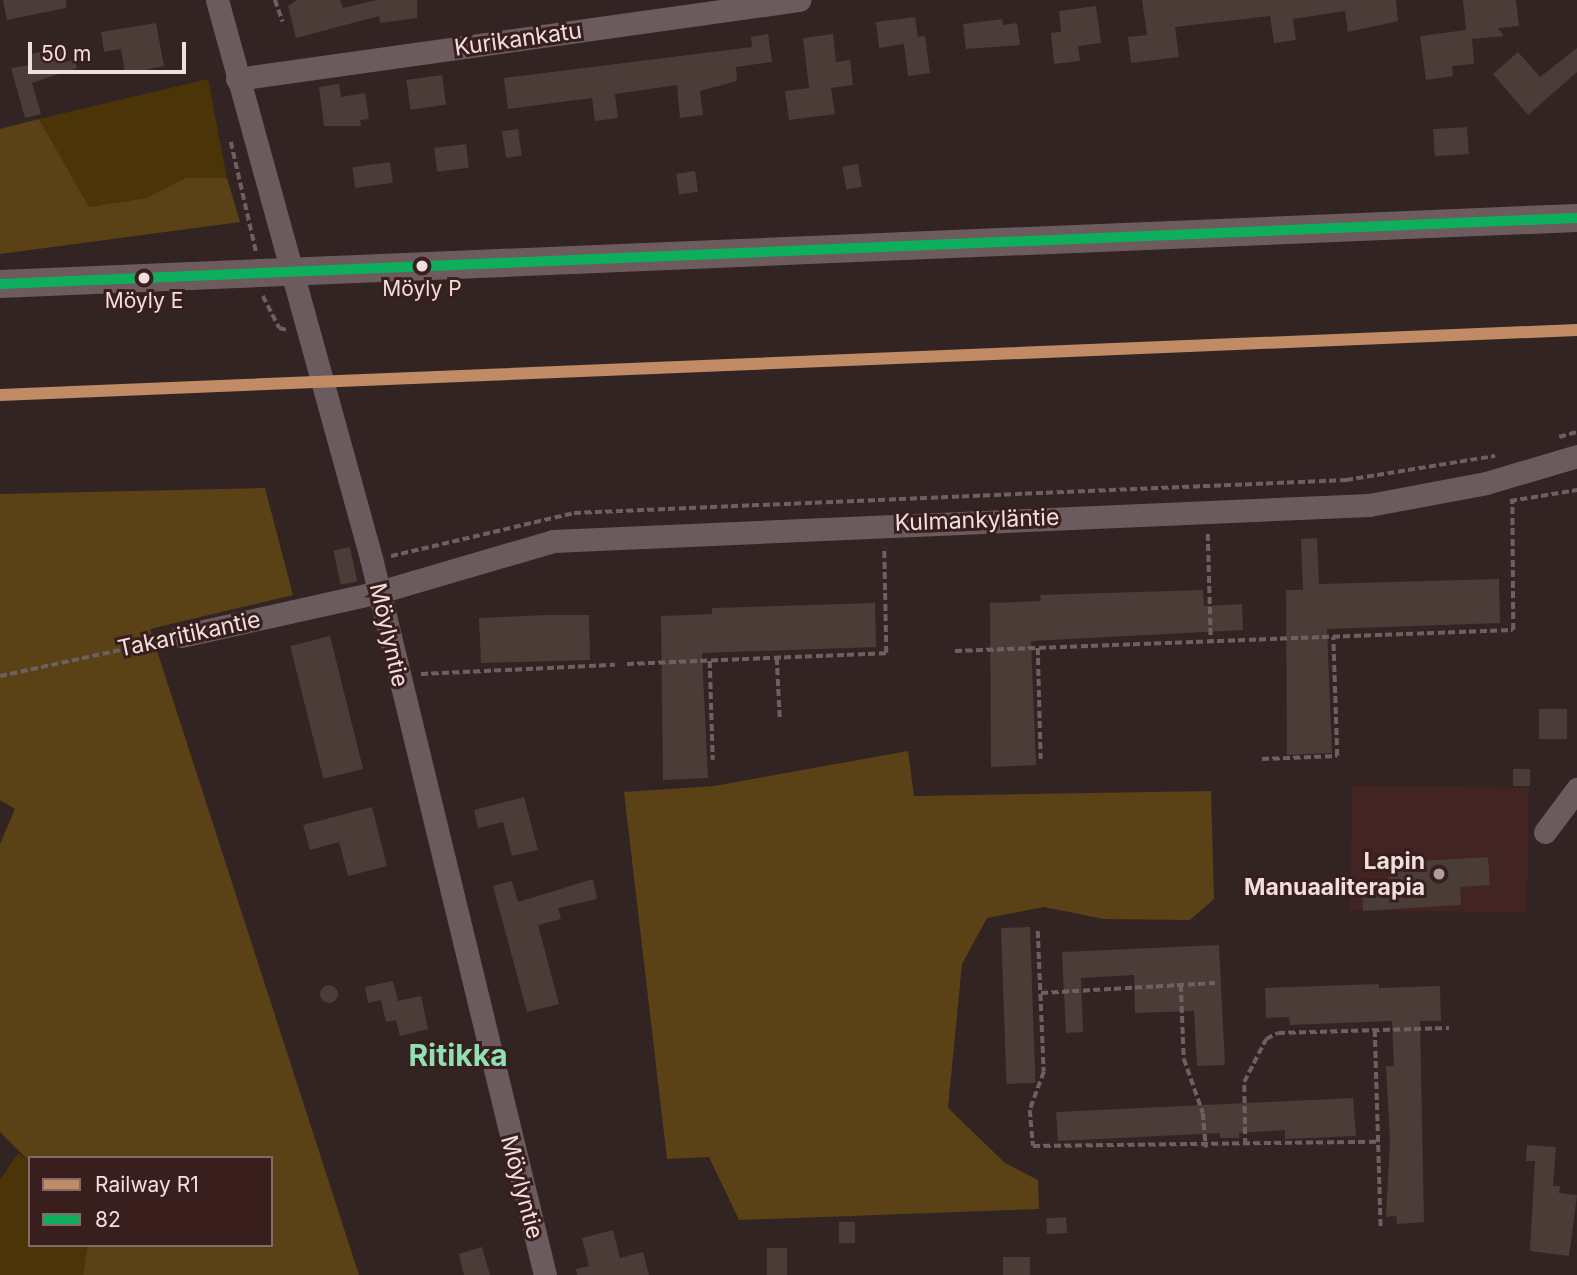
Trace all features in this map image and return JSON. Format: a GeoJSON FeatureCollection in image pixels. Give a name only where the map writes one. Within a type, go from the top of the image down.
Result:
{"type":"FeatureCollection","features":[{"type":"Feature","properties":{"kind":"main road"},"geometry":{"type":"LineString","coordinates":[[0,284],[1577,218]]}},
{"type":"Feature","properties":{"kind":"street","name":"Möylyntie"},"geometry":{"type":"LineString","coordinates":[[217,0],[237,79],[294,273],[379,592],[545,1275]]}},
{"type":"Feature","properties":{"kind":"street","name":"Kurikankatu"},"geometry":{"type":"LineString","coordinates":[[237,79],[799,0]]}},
{"type":"Feature","properties":{"kind":"street","name":"Kulmankyläntie"},"geometry":{"type":"LineString","coordinates":[[379,592],[553,541],[884,524],[1369,505],[1486,483],[1577,456]]}},
{"type":"Feature","properties":{"kind":"street","name":"Takaritikantie"},"geometry":{"type":"LineString","coordinates":[[181,636],[379,592]]}},
{"type":"Feature","properties":{"kind":"street"},"geometry":{"type":"LineString","coordinates":[[1545,832],[1577,789]]}},
{"type":"Feature","properties":{"kind":"path"},"geometry":{"type":"LineString","coordinates":[[275,0],[283,22]]}},
{"type":"Feature","properties":{"kind":"path"},"geometry":{"type":"LineString","coordinates":[[229,133],[265,309],[279,328],[310,334]]}},
{"type":"Feature","properties":{"kind":"path"},"geometry":{"type":"LineString","coordinates":[[1552,440],[1577,432]]}},
{"type":"Feature","properties":{"kind":"path"},"geometry":{"type":"LineString","coordinates":[[370,558],[404,555],[574,513],[1346,480],[1503,455]]}},
{"type":"Feature","properties":{"kind":"path"},"geometry":{"type":"LineString","coordinates":[[1486,483],[1491,498],[1512,502],[1577,490]]}},
{"type":"Feature","properties":{"kind":"path"},"geometry":{"type":"LineString","coordinates":[[955,652],[1513,630],[1512,502]]}},
{"type":"Feature","properties":{"kind":"path"},"geometry":{"type":"LineString","coordinates":[[1207,511],[1211,640]]}},
{"type":"Feature","properties":{"kind":"path"},"geometry":{"type":"LineString","coordinates":[[627,664],[886,653],[884,524]]}},
{"type":"Feature","properties":{"kind":"path","name":"Takaritikantie"},"geometry":{"type":"LineString","coordinates":[[0,676],[181,636]]}},
{"type":"Feature","properties":{"kind":"path"},"geometry":{"type":"LineString","coordinates":[[1262,759],[1337,756],[1333,637]]}},
{"type":"Feature","properties":{"kind":"path"},"geometry":{"type":"LineString","coordinates":[[1038,648],[1041,759]]}},
{"type":"Feature","properties":{"kind":"path"},"geometry":{"type":"LineString","coordinates":[[777,658],[780,720]]}},
{"type":"Feature","properties":{"kind":"path"},"geometry":{"type":"LineString","coordinates":[[710,661],[713,760]]}},
{"type":"Feature","properties":{"kind":"path"},"geometry":{"type":"LineString","coordinates":[[398,675],[615,665]]}},
{"type":"Feature","properties":{"kind":"path"},"geometry":{"type":"LineString","coordinates":[[1038,931],[1044,1072],[1030,1110],[1033,1146],[1206,1148],[1378,1142]]}},
{"type":"Feature","properties":{"kind":"path"},"geometry":{"type":"LineString","coordinates":[[1041,993],[1215,983]]}},
{"type":"Feature","properties":{"kind":"path"},"geometry":{"type":"LineString","coordinates":[[1181,985],[1184,1059],[1203,1113],[1206,1148]]}},
{"type":"Feature","properties":{"kind":"path"},"geometry":{"type":"LineString","coordinates":[[1245,1145],[1244,1082],[1266,1039],[1278,1032],[1449,1028]]}},
{"type":"Feature","properties":{"kind":"path"},"geometry":{"type":"LineString","coordinates":[[1375,1030],[1381,1227]]}},
{"type":"Feature","properties":{"kind":"shaded area"},"geometry":{"type":"Polygon","coordinates":[[[208,79],[227,178],[185,178],[146,198],[88,207],[39,119],[208,79]]]}},
{"type":"Feature","properties":{"kind":"shaded area"},"geometry":{"type":"Polygon","coordinates":[[[39,119],[89,207],[146,198],[185,178],[227,178],[240,222],[0,254],[0,129],[39,119]]]}},
{"type":"Feature","properties":{"kind":"shaded area"},"geometry":{"type":"Polygon","coordinates":[[[265,488],[293,595],[150,629],[359,1275],[83,1275],[88,1247],[273,1247],[273,1156],[28,1156],[28,1160],[0,1132],[0,844],[15,809],[0,800],[0,494],[265,488]]]}},
{"type":"Feature","properties":{"kind":"shaded area"},"geometry":{"type":"Polygon","coordinates":[[[908,751],[914,796],[1211,791],[1214,899],[1190,920],[1104,919],[1044,907],[987,918],[962,964],[948,1108],[1005,1163],[1038,1180],[1039,1209],[739,1220],[709,1157],[667,1159],[624,792],[714,786],[908,751]]]}},
{"type":"Feature","properties":{"kind":"shaded area"},"geometry":{"type":"Polygon","coordinates":[[[1352,785],[1529,788],[1527,913],[1350,910],[1352,785]]]}},
{"type":"Feature","properties":{"kind":"shaded area"},"geometry":{"type":"Polygon","coordinates":[[[18,1153],[28,1160],[28,1247],[88,1247],[83,1275],[0,1275],[0,1180],[18,1153]]]}},
{"type":"Feature","properties":{"kind":"building"},"geometry":{"type":"Polygon","coordinates":[[[3,0],[66,0],[66,8],[7,20],[3,0]]]}},
{"type":"Feature","properties":{"kind":"building"},"geometry":{"type":"Polygon","coordinates":[[[297,0],[340,0],[343,8],[376,0],[417,0],[417,18],[380,23],[379,16],[296,38],[288,6],[297,0]]]}},
{"type":"Feature","properties":{"kind":"building"},"geometry":{"type":"Polygon","coordinates":[[[1142,0],[1396,0],[1398,21],[1348,32],[1345,11],[1293,19],[1296,40],[1274,43],[1270,16],[1175,27],[1179,57],[1131,63],[1128,37],[1147,35],[1142,0]]]}},
{"type":"Feature","properties":{"kind":"building"},"geometry":{"type":"Polygon","coordinates":[[[1463,0],[1516,0],[1519,26],[1498,28],[1504,36],[1472,39],[1474,64],[1452,66],[1453,76],[1426,80],[1420,36],[1466,30],[1463,0]]]}},
{"type":"Feature","properties":{"kind":"building"},"geometry":{"type":"Polygon","coordinates":[[[1096,6],[1101,43],[1078,46],[1080,61],[1054,64],[1051,33],[1061,32],[1059,11],[1096,6]]]}},
{"type":"Feature","properties":{"kind":"building"},"geometry":{"type":"Polygon","coordinates":[[[915,17],[918,37],[925,36],[930,73],[908,76],[904,44],[879,48],[876,22],[915,17]]]}},
{"type":"Feature","properties":{"kind":"building"},"geometry":{"type":"Polygon","coordinates":[[[1002,19],[1003,25],[1017,23],[1020,45],[966,49],[963,24],[1002,19]]]}},
{"type":"Feature","properties":{"kind":"building"},"geometry":{"type":"Polygon","coordinates":[[[156,23],[164,66],[125,74],[121,49],[104,52],[101,32],[156,23]]]}},
{"type":"Feature","properties":{"kind":"building"},"geometry":{"type":"Polygon","coordinates":[[[768,34],[772,62],[736,67],[737,81],[700,91],[703,115],[680,118],[677,85],[615,94],[618,118],[595,121],[592,98],[508,109],[504,78],[752,47],[751,37],[768,34]]]}},
{"type":"Feature","properties":{"kind":"building"},"geometry":{"type":"Polygon","coordinates":[[[833,34],[836,62],[850,60],[853,85],[831,88],[835,114],[789,120],[785,91],[809,88],[803,38],[833,34]]]}},
{"type":"Feature","properties":{"kind":"building"},"geometry":{"type":"Polygon","coordinates":[[[60,46],[64,62],[75,60],[77,68],[32,83],[41,114],[25,118],[11,68],[31,65],[28,55],[60,46]]]}},
{"type":"Feature","properties":{"kind":"building"},"geometry":{"type":"Polygon","coordinates":[[[1577,48],[1577,72],[1528,115],[1493,74],[1518,52],[1540,77],[1577,48]]]}},
{"type":"Feature","properties":{"kind":"building"},"geometry":{"type":"Polygon","coordinates":[[[442,75],[446,105],[411,110],[406,80],[442,75]]]}},
{"type":"Feature","properties":{"kind":"building"},"geometry":{"type":"Polygon","coordinates":[[[339,84],[341,97],[365,93],[369,119],[360,120],[361,126],[324,126],[319,87],[339,84]]]}},
{"type":"Feature","properties":{"kind":"building"},"geometry":{"type":"Polygon","coordinates":[[[1467,127],[1469,154],[1435,156],[1433,129],[1467,127]]]}},
{"type":"Feature","properties":{"kind":"building"},"geometry":{"type":"Polygon","coordinates":[[[518,129],[522,156],[506,158],[502,131],[518,129]]]}},
{"type":"Feature","properties":{"kind":"building"},"geometry":{"type":"Polygon","coordinates":[[[466,144],[469,168],[437,172],[434,148],[466,144]]]}},
{"type":"Feature","properties":{"kind":"building"},"geometry":{"type":"Polygon","coordinates":[[[390,162],[393,183],[355,188],[352,167],[390,162]]]}},
{"type":"Feature","properties":{"kind":"building"},"geometry":{"type":"Polygon","coordinates":[[[858,164],[862,187],[846,189],[842,167],[858,164]]]}},
{"type":"Feature","properties":{"kind":"building"},"geometry":{"type":"Polygon","coordinates":[[[695,171],[698,192],[679,194],[676,174],[695,171]]]}},
{"type":"Feature","properties":{"kind":"building"},"geometry":{"type":"Polygon","coordinates":[[[1317,538],[1319,584],[1499,579],[1500,623],[1327,629],[1332,753],[1287,755],[1286,590],[1303,590],[1301,539],[1317,538]]]}},
{"type":"Feature","properties":{"kind":"building"},"geometry":{"type":"Polygon","coordinates":[[[350,547],[357,581],[341,585],[333,551],[350,547]]]}},
{"type":"Feature","properties":{"kind":"building"},"geometry":{"type":"Polygon","coordinates":[[[1203,590],[1204,606],[1242,604],[1243,630],[1031,641],[1036,765],[991,767],[990,603],[1041,601],[1040,595],[1203,590]]]}},
{"type":"Feature","properties":{"kind":"building"},"geometry":{"type":"Polygon","coordinates":[[[875,603],[876,647],[702,653],[708,778],[663,780],[661,616],[712,614],[712,608],[875,603]]]}},
{"type":"Feature","properties":{"kind":"building"},"geometry":{"type":"Polygon","coordinates":[[[589,615],[590,660],[481,663],[479,618],[589,615]]]}},
{"type":"Feature","properties":{"kind":"building"},"geometry":{"type":"Polygon","coordinates":[[[330,636],[363,769],[323,779],[290,646],[330,636]]]}},
{"type":"Feature","properties":{"kind":"building"},"geometry":{"type":"Polygon","coordinates":[[[1539,709],[1567,709],[1567,739],[1539,739],[1539,709]]]}},
{"type":"Feature","properties":{"kind":"building"},"geometry":{"type":"Polygon","coordinates":[[[1513,769],[1530,769],[1530,786],[1513,786],[1513,769]]]}},
{"type":"Feature","properties":{"kind":"building"},"geometry":{"type":"Polygon","coordinates":[[[524,797],[538,850],[512,856],[503,822],[478,828],[474,810],[524,797]]]}},
{"type":"Feature","properties":{"kind":"building"},"geometry":{"type":"Polygon","coordinates":[[[372,807],[387,866],[348,876],[339,842],[310,850],[303,825],[372,807]]]}},
{"type":"Feature","properties":{"kind":"building","name":"Lapin Manuaaliterapia"},"geometry":{"type":"Polygon","coordinates":[[[1488,857],[1490,885],[1460,887],[1461,905],[1363,911],[1362,887],[1389,886],[1388,863],[1488,857]]]}},
{"type":"Feature","properties":{"kind":"building"},"geometry":{"type":"Polygon","coordinates":[[[593,879],[597,899],[558,908],[561,919],[538,925],[559,1004],[527,1012],[493,886],[512,881],[518,902],[593,879]]]}},
{"type":"Feature","properties":{"kind":"building"},"geometry":{"type":"Polygon","coordinates":[[[1030,927],[1035,1083],[1006,1084],[1001,928],[1030,927]]]}},
{"type":"Feature","properties":{"kind":"building"},"geometry":{"type":"Polygon","coordinates":[[[1219,945],[1225,1065],[1197,1066],[1194,1011],[1135,1013],[1134,975],[1081,978],[1083,1032],[1066,1033],[1062,952],[1219,945]]]}},
{"type":"Feature","properties":{"kind":"building"},"geometry":{"type":"Polygon","coordinates":[[[393,981],[398,1001],[421,996],[428,1029],[400,1036],[396,1020],[386,1022],[381,1000],[368,1003],[365,987],[393,981]]]}},
{"type":"Feature","properties":{"kind":"building"},"geometry":{"type":"Polygon","coordinates":[[[1379,984],[1379,988],[1440,986],[1441,1021],[1420,1021],[1424,1222],[1397,1224],[1396,1216],[1386,1217],[1390,1141],[1386,1066],[1394,1066],[1392,1021],[1290,1025],[1289,1017],[1266,1018],[1265,988],[1379,984]]]}},
{"type":"Feature","properties":{"kind":"building"},"geometry":{"type":"Polygon","coordinates":[[[329,985],[335,988],[338,994],[335,1000],[329,1003],[323,1000],[320,994],[323,988],[329,985]]]}},
{"type":"Feature","properties":{"kind":"building"},"geometry":{"type":"Polygon","coordinates":[[[1353,1098],[1356,1136],[1285,1139],[1285,1130],[1239,1133],[1239,1138],[1220,1138],[1220,1133],[1058,1141],[1056,1112],[1353,1098]]]}},
{"type":"Feature","properties":{"kind":"building"},"geometry":{"type":"Polygon","coordinates":[[[1527,1145],[1556,1147],[1553,1186],[1560,1186],[1559,1193],[1577,1195],[1569,1256],[1530,1251],[1535,1161],[1526,1161],[1527,1145]]]}},
{"type":"Feature","properties":{"kind":"building"},"geometry":{"type":"Polygon","coordinates":[[[1066,1217],[1067,1233],[1047,1234],[1046,1218],[1066,1217]]]}},
{"type":"Feature","properties":{"kind":"building"},"geometry":{"type":"Polygon","coordinates":[[[839,1222],[855,1222],[855,1243],[839,1243],[839,1222]]]}},
{"type":"Feature","properties":{"kind":"building"},"geometry":{"type":"Polygon","coordinates":[[[613,1230],[620,1258],[643,1252],[649,1275],[577,1275],[576,1269],[589,1266],[582,1238],[613,1230]]]}},
{"type":"Feature","properties":{"kind":"building"},"geometry":{"type":"Polygon","coordinates":[[[482,1247],[490,1275],[464,1275],[459,1254],[482,1247]]]}},
{"type":"Feature","properties":{"kind":"building"},"geometry":{"type":"Polygon","coordinates":[[[767,1248],[787,1248],[787,1275],[767,1275],[767,1248]]]}},
{"type":"Feature","properties":{"kind":"building"},"geometry":{"type":"Polygon","coordinates":[[[1003,1257],[1030,1257],[1030,1275],[1003,1275],[1003,1257]]]}},
{"type":"Feature","properties":{"kind":"rail line","name":"R1"},"geometry":{"type":"LineString","coordinates":[[0,395],[1577,330]]}},
{"type":"Feature","properties":{"kind":"transit line","name":"82"},"geometry":{"type":"LineString","coordinates":[[0,284],[1577,218]]}},
{"type":"Feature","properties":{"kind":"place","name":"Möyly P"},"geometry":{"type":"Point","coordinates":[422,266]}},
{"type":"Feature","properties":{"kind":"place","name":"Möyly E"},"geometry":{"type":"Point","coordinates":[144,278]}},
{"type":"Feature","properties":{"kind":"place","name":"Lapin Manuaaliterapia"},"geometry":{"type":"Point","coordinates":[1439,874]}},
{"type":"Feature","properties":{"kind":"district","name":"Ritikka"},"geometry":{"type":"Point","coordinates":[458,1055]}}]}
